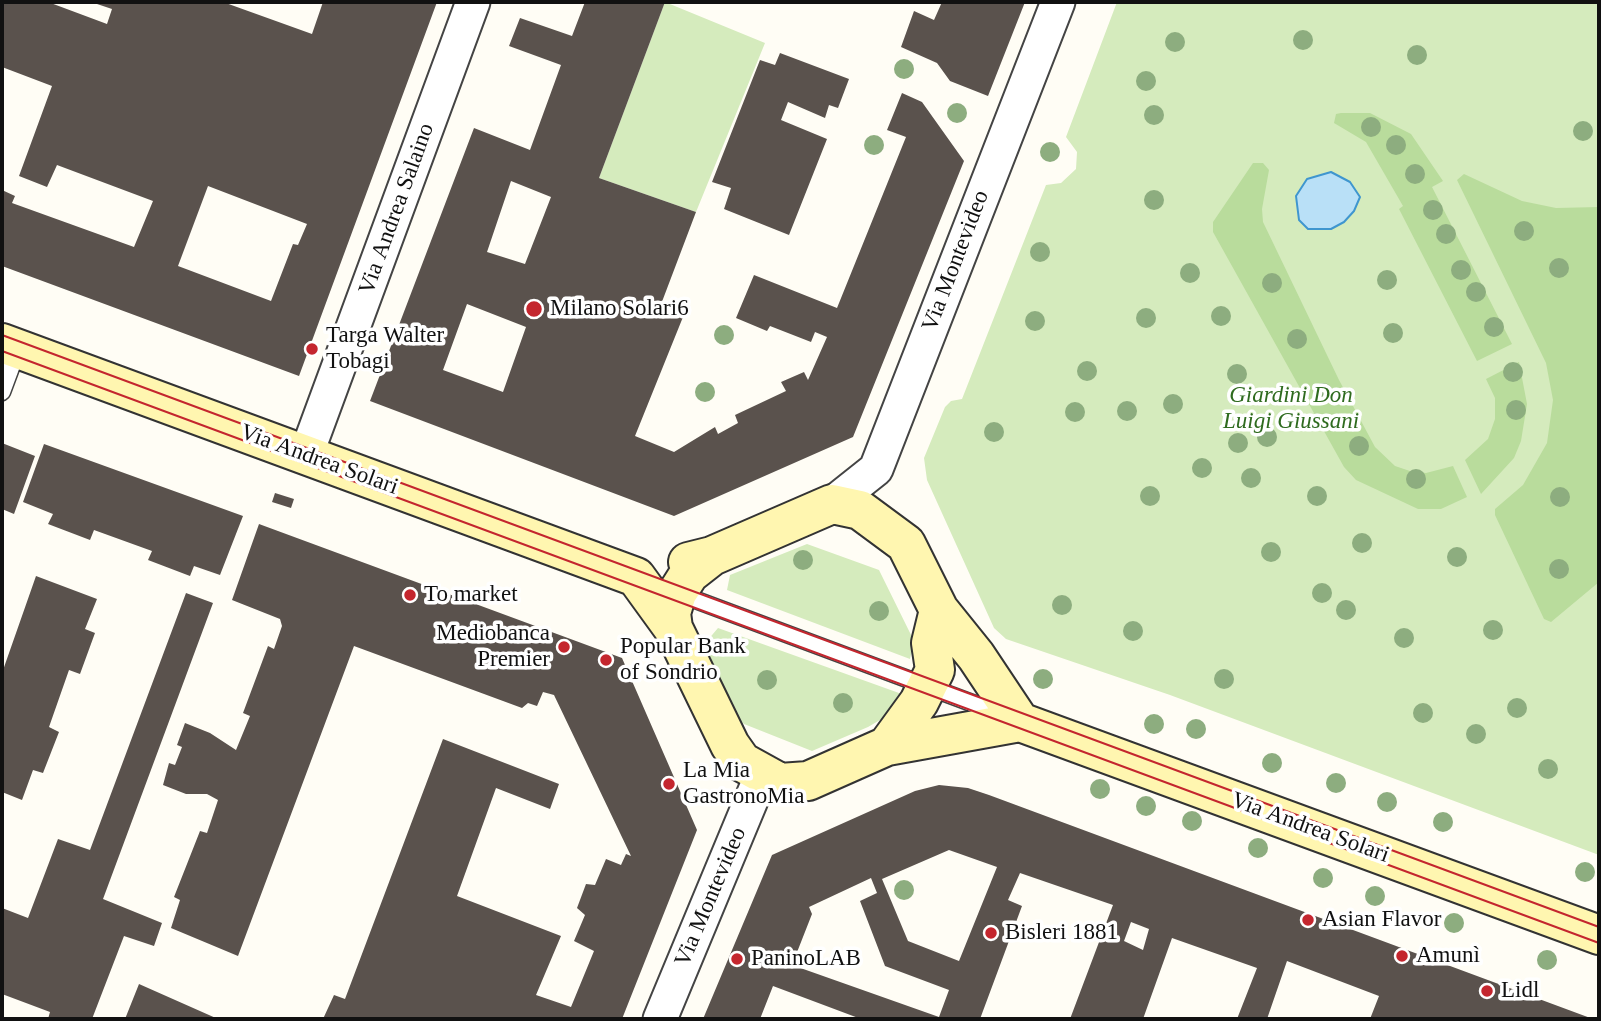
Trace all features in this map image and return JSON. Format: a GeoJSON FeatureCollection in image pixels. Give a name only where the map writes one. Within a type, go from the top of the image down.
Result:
{"type":"FeatureCollection","features":[{"type":"Feature","properties":{"kind":"street","name":"Via Andrea Salaino"},"geometry":{"type":"LineString","coordinates":[[306,455],[473,2]]}},
{"type":"Feature","properties":{"kind":"street","name":"Via Montevideo"},"geometry":{"type":"LineString","coordinates":[[832,504],[876,469],[1058,2]]}},
{"type":"Feature","properties":{"kind":"street","name":"Via Andrea Solari"},"geometry":{"type":"LineString","coordinates":[[10,346],[636,578]]}},
{"type":"Feature","properties":{"kind":"street"},"geometry":{"type":"LineString","coordinates":[[832,504],[860,510],[906,544],[939,610],[976,656],[1020,722],[887,746],[808,781],[780,783],[742,762],[730,745],[675,610],[636,578],[712,556],[832,504]]}},
{"type":"Feature","properties":{"kind":"street"},"geometry":{"type":"LineString","coordinates":[[675,610],[689,574],[712,556]]}},
{"type":"Feature","properties":{"kind":"street"},"geometry":{"type":"LineString","coordinates":[[887,746],[928,686],[935,670],[931,643],[939,610]]}},
{"type":"Feature","properties":{"kind":"street","name":"Via Andrea Solari"},"geometry":{"type":"LineString","coordinates":[[1020,722],[1599,935]]}},
{"type":"Feature","properties":{"kind":"street","name":"Via Montevideo"},"geometry":{"type":"LineString","coordinates":[[660,1019],[762,774]]}},
{"type":"Feature","properties":{"kind":"lane"},"geometry":{"type":"LineString","coordinates":[[2,392],[10,346]]}},
{"type":"Feature","properties":{"kind":"lane","name":"Via Andrea Solari"},"geometry":{"type":"LineString","coordinates":[[675,610],[928,686],[1020,722]]}},
{"type":"Feature","properties":{"kind":"green space"},"geometry":{"type":"Polygon","coordinates":[[[665,2],[765,43],[696,212],[599,178],[665,2]]]}},
{"type":"Feature","properties":{"kind":"green space","name":"Giardini Don Luigi Giussani"},"geometry":{"type":"Polygon","coordinates":[[[1117,2],[1599,2],[1599,855],[1170,695],[1006,639],[994,628],[927,480],[924,458],[945,407],[951,401],[962,399],[1046,185],[1061,183],[1076,169],[1077,152],[1066,137],[1117,2]]]}},
{"type":"Feature","properties":{"kind":"green space"},"geometry":{"type":"Polygon","coordinates":[[[1370,113],[1411,134],[1443,181],[1432,187],[1512,344],[1477,361],[1399,209],[1403,206],[1366,142],[1334,123],[1336,114],[1370,113]]]}},
{"type":"Feature","properties":{"kind":"green space"},"geometry":{"type":"Polygon","coordinates":[[[1253,163],[1263,163],[1269,170],[1262,209],[1263,222],[1339,380],[1375,447],[1395,466],[1410,471],[1426,473],[1453,466],[1467,497],[1441,509],[1418,509],[1356,480],[1344,467],[1213,232],[1213,222],[1253,163]]]}},
{"type":"Feature","properties":{"kind":"green space"},"geometry":{"type":"Polygon","coordinates":[[[1464,174],[1522,201],[1556,208],[1599,207],[1599,582],[1551,622],[1544,619],[1495,515],[1495,509],[1523,485],[1547,443],[1553,400],[1546,363],[1457,180],[1464,174]]]}},
{"type":"Feature","properties":{"kind":"green space"},"geometry":{"type":"Polygon","coordinates":[[[1519,362],[1527,404],[1521,441],[1514,458],[1481,494],[1465,460],[1488,439],[1495,419],[1495,398],[1486,379],[1519,362]]]}},
{"type":"Feature","properties":{"kind":"green space"},"geometry":{"type":"Polygon","coordinates":[[[807,544],[879,570],[914,641],[910,659],[727,590],[730,575],[807,544]]]}},
{"type":"Feature","properties":{"kind":"green space"},"geometry":{"type":"Polygon","coordinates":[[[718,628],[899,693],[903,701],[897,710],[868,727],[812,751],[744,724],[734,715],[705,651],[707,641],[718,628]]]}},
{"type":"Feature","properties":{"kind":"water"},"geometry":{"type":"Polygon","coordinates":[[[1331,172],[1350,182],[1360,197],[1354,211],[1344,222],[1331,229],[1308,229],[1299,220],[1296,196],[1307,179],[1331,172]]]}},
{"type":"Feature","properties":{"kind":"building"},"geometry":{"type":"Polygon","coordinates":[[[2,2],[48,2],[107,24],[112,9],[91,2],[223,2],[312,34],[323,2],[437,2],[299,376],[2,266],[2,190],[15,196],[12,203],[134,247],[153,201],[57,165],[47,187],[19,176],[52,86],[2,67],[2,2]],[[208,186],[178,266],[271,301],[293,244],[298,245],[307,224],[208,186]]]}},
{"type":"Feature","properties":{"kind":"building"},"geometry":{"type":"Polygon","coordinates":[[[585,2],[665,2],[599,178],[696,212],[660,307],[683,317],[635,436],[674,452],[715,427],[718,434],[738,423],[735,415],[786,391],[781,382],[804,372],[808,380],[827,337],[815,332],[811,342],[770,326],[767,331],[736,318],[754,275],[837,308],[906,137],[887,130],[902,93],[922,102],[964,161],[853,437],[674,516],[370,401],[474,128],[530,150],[561,65],[509,46],[520,18],[572,36],[585,2]],[[511,181],[487,252],[525,264],[551,197],[511,181]],[[467,304],[443,370],[503,392],[526,327],[467,304]]]}},
{"type":"Feature","properties":{"kind":"building"},"geometry":{"type":"Polygon","coordinates":[[[942,2],[1025,2],[988,96],[950,81],[937,63],[901,47],[914,11],[934,20],[942,2]]]}},
{"type":"Feature","properties":{"kind":"building"},"geometry":{"type":"Polygon","coordinates":[[[780,53],[849,79],[838,108],[829,105],[825,118],[788,102],[781,120],[827,139],[789,235],[724,209],[731,188],[712,182],[760,60],[775,65],[780,53]]]}},
{"type":"Feature","properties":{"kind":"building"},"geometry":{"type":"Polygon","coordinates":[[[2,443],[35,456],[14,514],[2,509],[2,443]]]}},
{"type":"Feature","properties":{"kind":"building"},"geometry":{"type":"Polygon","coordinates":[[[44,444],[243,516],[220,575],[194,566],[190,576],[148,560],[152,551],[94,530],[90,540],[48,524],[53,514],[23,502],[44,444]]]}},
{"type":"Feature","properties":{"kind":"building"},"geometry":{"type":"Polygon","coordinates":[[[275,493],[294,499],[291,508],[272,502],[275,493]]]}},
{"type":"Feature","properties":{"kind":"building"},"geometry":{"type":"Polygon","coordinates":[[[259,524],[622,658],[697,830],[622,1019],[323,1019],[334,995],[345,999],[443,739],[559,784],[550,809],[496,788],[457,896],[561,936],[536,995],[571,1007],[594,951],[574,941],[585,915],[577,908],[586,884],[595,885],[606,859],[621,865],[626,854],[631,856],[554,695],[543,692],[537,706],[528,703],[522,708],[354,646],[238,956],[171,928],[180,900],[174,897],[200,831],[207,833],[218,800],[207,794],[186,794],[163,785],[169,763],[175,765],[182,747],[177,745],[185,723],[210,733],[236,750],[250,716],[243,713],[268,646],[274,649],[282,626],[280,619],[232,600],[259,524]]]}},
{"type":"Feature","properties":{"kind":"building"},"geometry":{"type":"Polygon","coordinates":[[[36,576],[97,599],[85,629],[95,633],[80,674],[69,670],[49,727],[59,732],[43,773],[33,770],[22,800],[2,792],[2,673],[36,576]]]}},
{"type":"Feature","properties":{"kind":"building"},"geometry":{"type":"Polygon","coordinates":[[[186,593],[213,603],[103,899],[162,923],[154,946],[124,936],[92,1019],[48,1019],[50,1012],[2,994],[2,908],[28,918],[58,839],[90,850],[186,593]]]}},
{"type":"Feature","properties":{"kind":"building"},"geometry":{"type":"Polygon","coordinates":[[[939,785],[968,788],[989,795],[1593,1019],[1370,1019],[1379,996],[1287,961],[1267,1019],[1237,1019],[1257,968],[1172,938],[1143,1019],[1070,1019],[1113,905],[1020,873],[1008,900],[1022,906],[980,1019],[861,1019],[773,986],[760,1019],[703,1019],[772,855],[915,791],[939,785]],[[949,850],[882,879],[908,941],[959,961],[997,867],[949,850]],[[871,878],[809,907],[812,914],[792,965],[939,1017],[949,990],[885,966],[860,901],[877,893],[871,878]],[[1131,922],[1124,941],[1143,950],[1149,929],[1131,922]]]}},
{"type":"Feature","properties":{"kind":"building"},"geometry":{"type":"Polygon","coordinates":[[[139,984],[218,1019],[125,1019],[139,984]]]}},
{"type":"Feature","properties":{"kind":"tram line"},"geometry":{"type":"LineString","coordinates":[[2,335],[1599,927]]}},
{"type":"Feature","properties":{"kind":"tram line"},"geometry":{"type":"LineString","coordinates":[[2,351],[1599,943]]}},
{"type":"Feature","properties":{"kind":"place","name":"Milano Solari6"},"geometry":{"type":"Point","coordinates":[534,309]}},
{"type":"Feature","properties":{"kind":"place","name":"Targa Walter Tobagi"},"geometry":{"type":"Point","coordinates":[312,349]}},
{"type":"Feature","properties":{"kind":"place","name":"To market"},"geometry":{"type":"Point","coordinates":[410,595]}},
{"type":"Feature","properties":{"kind":"place","name":"Mediobanca Premier"},"geometry":{"type":"Point","coordinates":[564,647]}},
{"type":"Feature","properties":{"kind":"place","name":"Popular Bank of Sondrio"},"geometry":{"type":"Point","coordinates":[606,660]}},
{"type":"Feature","properties":{"kind":"place","name":"La Mia GastronoMia"},"geometry":{"type":"Point","coordinates":[669,784]}},
{"type":"Feature","properties":{"kind":"place","name":"Asian Flavor"},"geometry":{"type":"Point","coordinates":[1308,920]}},
{"type":"Feature","properties":{"kind":"place","name":"Bisleri 1881"},"geometry":{"type":"Point","coordinates":[991,933]}},
{"type":"Feature","properties":{"kind":"place","name":"Amunì"},"geometry":{"type":"Point","coordinates":[1402,956]}},
{"type":"Feature","properties":{"kind":"place","name":"PaninoLAB"},"geometry":{"type":"Point","coordinates":[737,959]}},
{"type":"Feature","properties":{"kind":"place","name":"Lidl"},"geometry":{"type":"Point","coordinates":[1487,991]}}]}
